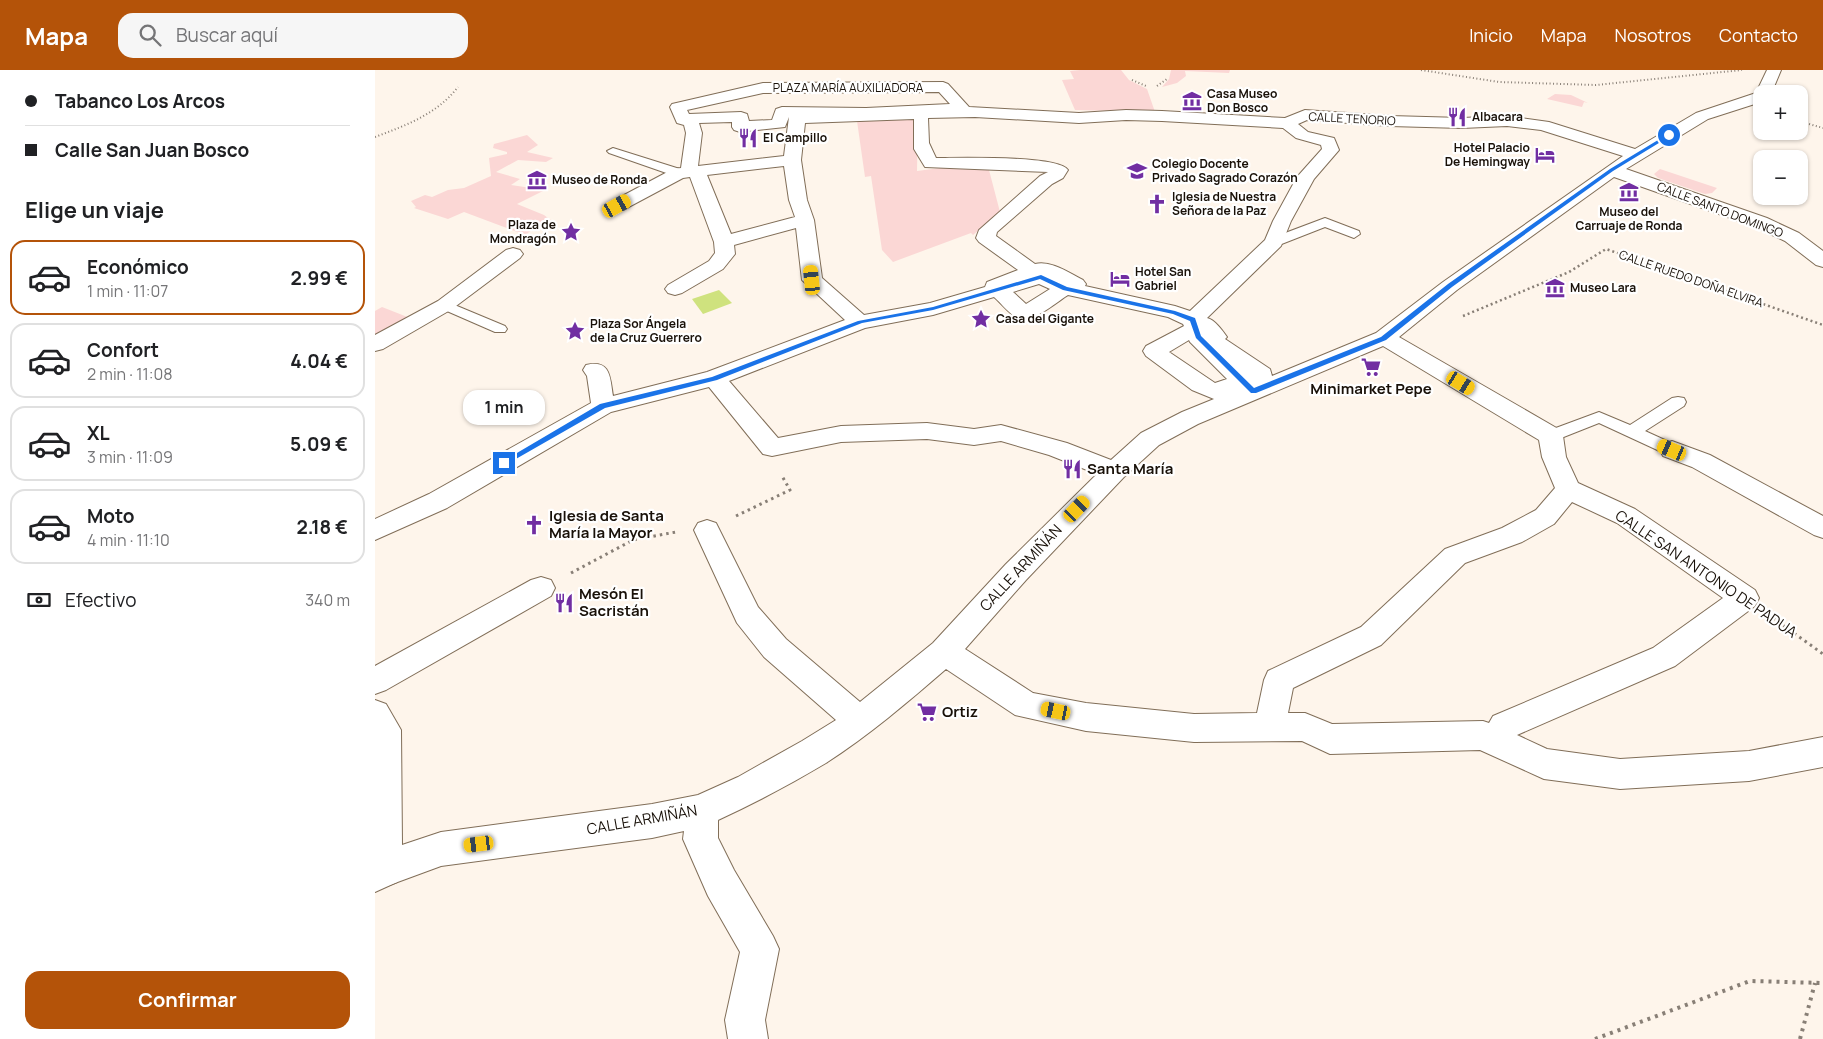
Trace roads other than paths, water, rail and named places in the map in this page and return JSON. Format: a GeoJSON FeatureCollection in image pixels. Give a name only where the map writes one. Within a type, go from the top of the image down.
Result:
{"type":"FeatureCollection","features":[{"type":"Feature","properties":{"kind":"street"},"geometry":{"type":"LineString","coordinates":[[1764,85],[1774,70]]}},
{"type":"Feature","properties":{"kind":"street","name":"PLAZA MARÍA AUXILIADORA"},"geometry":{"type":"LineString","coordinates":[[943,87],[962,108],[866,113],[782,112],[779,124],[740,127],[741,117],[708,116],[690,119],[683,120],[678,107],[763,88],[943,87]]}},
{"type":"Feature","properties":{"kind":"street","name":"CALLE ARMIÑÁN"},"geometry":{"type":"LineString","coordinates":[[380,872],[441,849],[652,821],[701,811],[766,779],[814,752],[860,721],[944,652],[1016,572],[1115,471],[1150,439],[1249,387],[1384,338],[1450,286],[1611,170],[1702,116],[1753,99]]}},
{"type":"Feature","properties":{"kind":"street","name":"CALLE TENORIO"},"geometry":{"type":"LineString","coordinates":[[792,160],[797,118],[975,112],[1079,118],[1126,115],[1162,116],[1287,123],[1305,115],[1390,121],[1543,124],[1636,155]]}},
{"type":"Feature","properties":{"kind":"street"},"geometry":{"type":"LineString","coordinates":[[675,289],[716,265],[725,254],[724,242],[689,172],[693,133],[690,119]]}},
{"type":"Feature","properties":{"kind":"street"},"geometry":{"type":"LineString","coordinates":[[921,120],[921,142],[924,157],[931,163],[987,163],[1051,167],[1059,170],[1057,174],[1046,180],[988,230],[986,238],[1037,275]]}},
{"type":"Feature","properties":{"kind":"street"},"geometry":{"type":"LineString","coordinates":[[1065,288],[1175,312],[1194,324],[1203,324],[1216,337],[1212,340],[1262,374],[1249,387],[1214,392],[1200,385],[1154,351],[1194,324],[1274,242],[1282,221],[1307,177],[1331,150],[1328,142],[1302,136],[1287,123]]}},
{"type":"Feature","properties":{"kind":"street"},"geometry":{"type":"LineString","coordinates":[[617,206],[689,172],[792,160],[798,200],[805,220],[812,280],[860,322]]}},
{"type":"Feature","properties":{"kind":"street","name":"CALLE SANTO DOMINGO"},"geometry":{"type":"LineString","coordinates":[[1611,170],[1760,222],[1792,237],[1823,261]]}},
{"type":"Feature","properties":{"kind":"street"},"geometry":{"type":"LineString","coordinates":[[724,242],[805,220]]}},
{"type":"Feature","properties":{"kind":"street"},"geometry":{"type":"LineString","coordinates":[[375,344],[445,305],[513,254]]}},
{"type":"Feature","properties":{"kind":"street"},"geometry":{"type":"LineString","coordinates":[[375,530],[438,500],[603,406],[714,378],[860,322],[933,309],[1037,275],[1042,268],[1076,284],[1065,288],[1025,314],[996,289]]}},
{"type":"Feature","properties":{"kind":"street"},"geometry":{"type":"LineString","coordinates":[[1270,726],[1279,680],[1371,636],[1455,556],[1512,535],[1545,517],[1569,489],[1554,457],[1551,436],[1384,338]]}},
{"type":"Feature","properties":{"kind":"street"},"geometry":{"type":"LineString","coordinates":[[594,370],[598,373],[603,406]]}},
{"type":"Feature","properties":{"kind":"street"},"geometry":{"type":"LineString","coordinates":[[714,378],[771,448],[841,434],[927,431],[974,438],[1001,433],[1058,449],[1115,471]]}},
{"type":"Feature","properties":{"kind":"street"},"geometry":{"type":"LineString","coordinates":[[1672,450],[1701,460],[1823,528]]}},
{"type":"Feature","properties":{"kind":"street","name":"CALLE SAN ANTONIO DE PADUA"},"geometry":{"type":"LineString","coordinates":[[1504,726],[1665,657],[1745,598],[1625,516],[1569,489]]}},
{"type":"Feature","properties":{"kind":"street"},"geometry":{"type":"LineString","coordinates":[[707,530],[747,615],[775,648],[860,721]]}},
{"type":"Feature","properties":{"kind":"street"},"geometry":{"type":"LineString","coordinates":[[375,682],[541,588]]}},
{"type":"Feature","properties":{"kind":"street"},"geometry":{"type":"LineString","coordinates":[[944,652],[1026,705],[1086,717],[1194,728],[1305,727],[1330,739],[1483,735],[1544,764],[1620,774],[1749,766],[1823,752]]}},
{"type":"Feature","properties":{"kind":"street"},"geometry":{"type":"LineString","coordinates":[[375,714],[385,730],[380,872]]}},
{"type":"Feature","properties":{"kind":"street"},"geometry":{"type":"LineString","coordinates":[[701,811],[701,839],[721,883],[760,949],[747,1030]]}},
{"type":"Feature","properties":{"kind":"lane"},"geometry":{"type":"LineString","coordinates":[[613,150],[689,172]]}},
{"type":"Feature","properties":{"kind":"lane"},"geometry":{"type":"LineString","coordinates":[[1274,242],[1325,222],[1355,234]]}},
{"type":"Feature","properties":{"kind":"lane"},"geometry":{"type":"LineString","coordinates":[[445,305],[500,329]]}},
{"type":"Feature","properties":{"kind":"lane"},"geometry":{"type":"LineString","coordinates":[[1631,432],[1678,402]]}},
{"type":"Feature","properties":{"kind":"lane"},"geometry":{"type":"LineString","coordinates":[[1551,436],[1599,417],[1672,450]]}},
{"type":"Feature","properties":{"kind":"place","name":"Casa Museo Don Bosco"},"geometry":{"type":"Point","coordinates":[1192,101]}},
{"type":"Feature","properties":{"kind":"place","name":"Albacara"},"geometry":{"type":"Point","coordinates":[1457,117]}},
{"type":"Feature","properties":{"kind":"place","name":"El Campillo"},"geometry":{"type":"Point","coordinates":[748,138]}},
{"type":"Feature","properties":{"kind":"place","name":"Hotel Palacio De Hemingway"},"geometry":{"type":"Point","coordinates":[1545,155]}},
{"type":"Feature","properties":{"kind":"place","name":"Colegio Docente Privado Sagrado Corazón"},"geometry":{"type":"Point","coordinates":[1137,171]}},
{"type":"Feature","properties":{"kind":"place","name":"Museo de Ronda"},"geometry":{"type":"Point","coordinates":[537,180]}},
{"type":"Feature","properties":{"kind":"place","name":"Museo del Carruaje de Ronda"},"geometry":{"type":"Point","coordinates":[1629,192]}},
{"type":"Feature","properties":{"kind":"place","name":"Iglesia de Nuestra Señora de la Paz"},"geometry":{"type":"Point","coordinates":[1157,204]}},
{"type":"Feature","properties":{"kind":"place","name":"Plaza de Mondragón"},"geometry":{"type":"Point","coordinates":[571,232]}},
{"type":"Feature","properties":{"kind":"place","name":"Hotel San Gabriel"},"geometry":{"type":"Point","coordinates":[1120,279]}},
{"type":"Feature","properties":{"kind":"place","name":"Museo Lara"},"geometry":{"type":"Point","coordinates":[1555,288]}},
{"type":"Feature","properties":{"kind":"place","name":"Casa del Gigante"},"geometry":{"type":"Point","coordinates":[981,319]}},
{"type":"Feature","properties":{"kind":"place","name":"Plaza Sor Ángela de la Cruz Guerrero"},"geometry":{"type":"Point","coordinates":[575,331]}},
{"type":"Feature","properties":{"kind":"place","name":"Minimarket Pepe"},"geometry":{"type":"Point","coordinates":[1371,367]}},
{"type":"Feature","properties":{"kind":"place","name":"Santa María"},"geometry":{"type":"Point","coordinates":[1072,469]}},
{"type":"Feature","properties":{"kind":"place","name":"Iglesia de Santa María la Mayor"},"geometry":{"type":"Point","coordinates":[534,525]}},
{"type":"Feature","properties":{"kind":"place","name":"Mesón El Sacristán"},"geometry":{"type":"Point","coordinates":[564,603]}},
{"type":"Feature","properties":{"kind":"place","name":"Ortiz"},"geometry":{"type":"Point","coordinates":[927,712]}}]}
